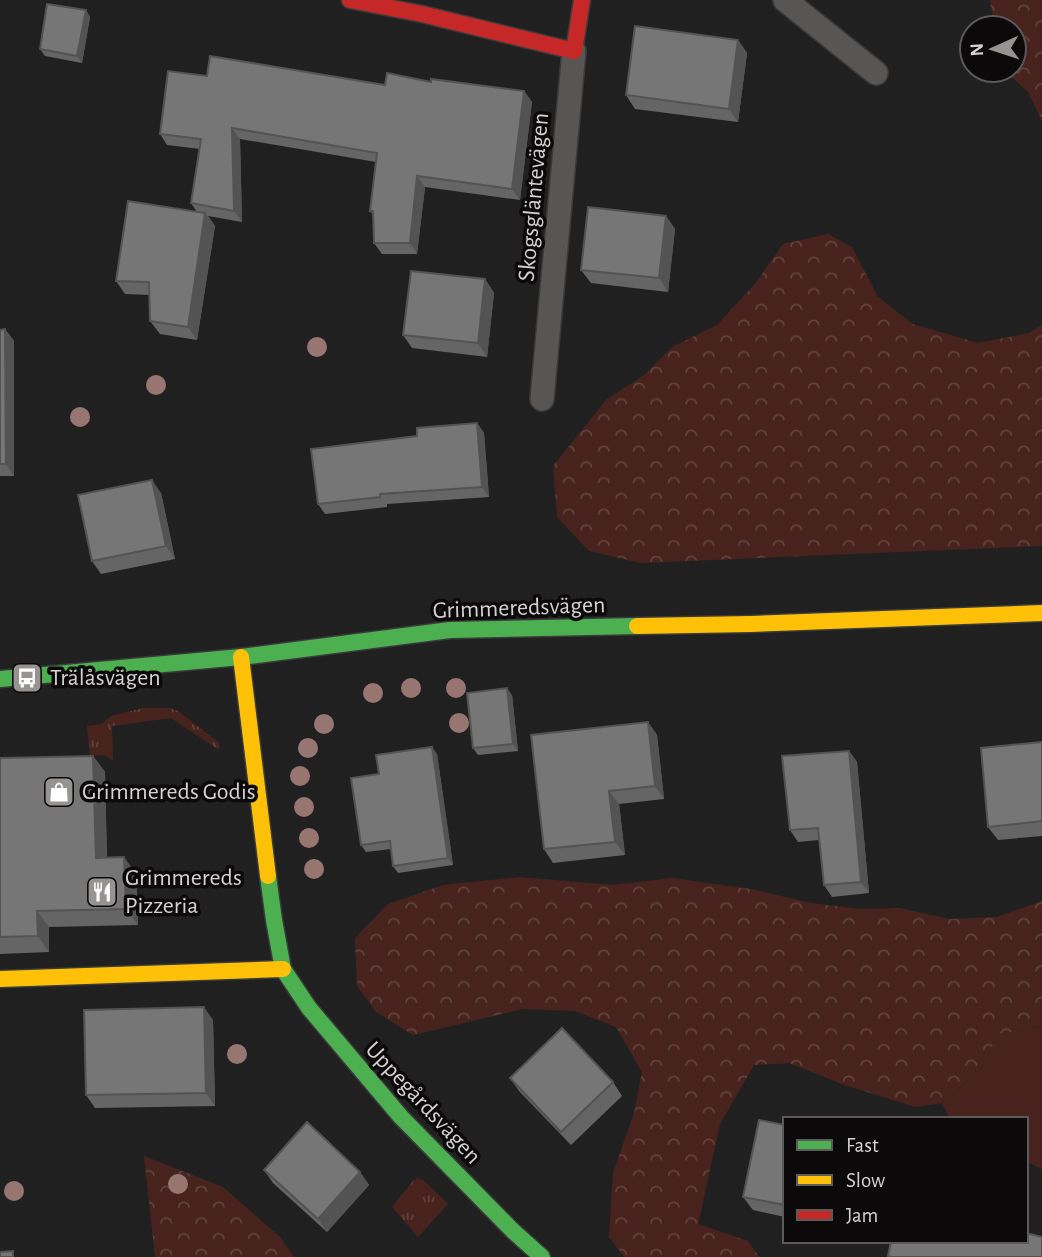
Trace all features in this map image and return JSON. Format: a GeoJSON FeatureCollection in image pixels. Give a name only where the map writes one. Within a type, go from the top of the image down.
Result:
{"type":"FeatureCollection","features":[{"type":"Feature","properties":{"kind":"street"},"geometry":{"type":"LineString","coordinates":[[350,0],[409,11],[574,51]]}},
{"type":"Feature","properties":{"kind":"street","name":"Skogsgläntevägen"},"geometry":{"type":"LineString","coordinates":[[574,51],[582,0]]}},
{"type":"Feature","properties":{"kind":"street","name":"Grimmeredsvägen"},"geometry":{"type":"LineString","coordinates":[[0,679],[241,657],[450,630],[769,623],[1042,613]]}},
{"type":"Feature","properties":{"kind":"street","name":"Uppegårdsvägen"},"geometry":{"type":"LineString","coordinates":[[241,657],[274,919],[283,969],[332,1038],[401,1116],[513,1231],[542,1257]]}},
{"type":"Feature","properties":{"kind":"street"},"geometry":{"type":"LineString","coordinates":[[0,979],[283,969]]}},
{"type":"Feature","properties":{"kind":"lane"},"geometry":{"type":"LineString","coordinates":[[785,0],[876,73]]}},
{"type":"Feature","properties":{"kind":"lane","name":"Skogsgläntevägen"},"geometry":{"type":"LineString","coordinates":[[542,399],[574,51]]}},
{"type":"Feature","properties":{"kind":"green space"},"geometry":{"type":"Polygon","coordinates":[[[990,0],[1042,0],[1042,121],[1028,92],[1019,84],[1028,84],[1028,14],[992,14],[990,0]]]}},
{"type":"Feature","properties":{"kind":"green space"},"geometry":{"type":"Polygon","coordinates":[[[828,234],[852,247],[878,297],[913,324],[978,343],[1029,333],[1042,325],[1042,546],[641,563],[589,551],[557,517],[553,466],[607,399],[643,376],[672,347],[717,325],[755,284],[783,244],[828,234]]]}},
{"type":"Feature","properties":{"kind":"green space"},"geometry":{"type":"Polygon","coordinates":[[[143,708],[169,708],[178,711],[218,742],[219,750],[171,718],[112,726],[113,761],[106,756],[90,755],[87,726],[102,724],[111,716],[143,708]]]}},
{"type":"Feature","properties":{"kind":"green space"},"geometry":{"type":"Polygon","coordinates":[[[519,877],[612,885],[672,878],[751,889],[811,903],[860,909],[900,908],[949,919],[997,917],[1042,901],[1042,1026],[1000,1034],[976,1074],[942,1103],[915,1107],[842,1084],[789,1063],[754,1065],[720,1124],[698,1224],[748,1241],[759,1257],[624,1257],[609,1237],[613,1173],[634,1113],[642,1072],[616,1027],[575,1011],[523,1009],[413,1035],[376,1012],[357,986],[355,938],[388,904],[443,885],[519,877]]]}},
{"type":"Feature","properties":{"kind":"green space"},"geometry":{"type":"Polygon","coordinates":[[[1042,1026],[1042,1169],[1028,1162],[1028,1117],[949,1117],[942,1103],[976,1074],[1000,1034],[1042,1026]]]}},
{"type":"Feature","properties":{"kind":"green space"},"geometry":{"type":"Polygon","coordinates":[[[144,1156],[223,1187],[280,1237],[294,1257],[155,1257],[144,1156]]]}},
{"type":"Feature","properties":{"kind":"green space"},"geometry":{"type":"Polygon","coordinates":[[[418,1178],[448,1204],[418,1237],[392,1207],[418,1178]]]}},
{"type":"Feature","properties":{"kind":"building"},"geometry":{"type":"Polygon","coordinates":[[[47,4],[86,10],[77,56],[40,49],[47,4]]]}},
{"type":"Feature","properties":{"kind":"building"},"geometry":{"type":"Polygon","coordinates":[[[635,26],[738,40],[729,109],[626,95],[635,26]]]}},
{"type":"Feature","properties":{"kind":"building"},"geometry":{"type":"Polygon","coordinates":[[[210,56],[385,85],[387,73],[431,82],[431,79],[524,91],[512,189],[417,176],[410,243],[374,243],[373,211],[370,211],[377,153],[232,128],[234,211],[191,203],[201,139],[160,134],[168,71],[207,76],[210,56]]]}},
{"type":"Feature","properties":{"kind":"building"},"geometry":{"type":"Polygon","coordinates":[[[128,201],[205,213],[188,327],[150,321],[149,282],[116,281],[128,201]]]}},
{"type":"Feature","properties":{"kind":"building"},"geometry":{"type":"Polygon","coordinates":[[[588,207],[666,216],[659,278],[581,270],[588,207]]]}},
{"type":"Feature","properties":{"kind":"building"},"geometry":{"type":"Polygon","coordinates":[[[411,271],[485,279],[478,343],[403,335],[411,271]]]}},
{"type":"Feature","properties":{"kind":"building"},"geometry":{"type":"Polygon","coordinates":[[[5,329],[6,464],[0,464],[0,330],[5,329]]]}},
{"type":"Feature","properties":{"kind":"building"},"geometry":{"type":"Polygon","coordinates":[[[477,423],[482,487],[380,494],[380,497],[318,504],[311,449],[417,436],[417,428],[477,423]]]}},
{"type":"Feature","properties":{"kind":"building"},"geometry":{"type":"Polygon","coordinates":[[[152,480],[166,546],[92,561],[78,495],[152,480]]]}},
{"type":"Feature","properties":{"kind":"building"},"geometry":{"type":"Polygon","coordinates":[[[507,688],[513,744],[473,748],[467,693],[507,688]]]}},
{"type":"Feature","properties":{"kind":"building"},"geometry":{"type":"Polygon","coordinates":[[[648,722],[655,786],[609,791],[615,842],[544,849],[531,735],[648,722]]]}},
{"type":"Feature","properties":{"kind":"building"},"geometry":{"type":"Polygon","coordinates":[[[1042,742],[1042,821],[988,827],[981,748],[1042,742]]]}},
{"type":"Feature","properties":{"kind":"building"},"geometry":{"type":"Polygon","coordinates":[[[432,747],[448,858],[393,866],[390,841],[361,845],[351,778],[379,774],[376,755],[432,747]]]}},
{"type":"Feature","properties":{"kind":"building"},"geometry":{"type":"Polygon","coordinates":[[[849,751],[861,882],[824,885],[818,828],[790,830],[782,756],[849,751]]]}},
{"type":"Feature","properties":{"kind":"building"},"geometry":{"type":"Polygon","coordinates":[[[93,756],[96,858],[124,857],[126,909],[37,911],[38,936],[0,937],[0,758],[93,756]]]}},
{"type":"Feature","properties":{"kind":"building"},"geometry":{"type":"Polygon","coordinates":[[[204,1007],[206,1093],[86,1095],[84,1010],[204,1007]]]}},
{"type":"Feature","properties":{"kind":"building"},"geometry":{"type":"Polygon","coordinates":[[[562,1028],[613,1082],[561,1132],[510,1078],[562,1028]]]}},
{"type":"Feature","properties":{"kind":"building"},"geometry":{"type":"Polygon","coordinates":[[[759,1120],[783,1125],[783,1205],[743,1197],[759,1120]]]}},
{"type":"Feature","properties":{"kind":"building"},"geometry":{"type":"Polygon","coordinates":[[[307,1122],[360,1172],[318,1219],[264,1170],[307,1122]]]}},
{"type":"Feature","properties":{"kind":"building"},"geometry":{"type":"Polygon","coordinates":[[[1028,1234],[1042,1237],[1042,1257],[888,1256],[891,1243],[1028,1243],[1028,1234]]]}},
{"type":"Feature","properties":{"kind":"building"},"geometry":{"type":"Polygon","coordinates":[[[13,1251],[13,1257],[0,1257],[0,1252],[13,1251]]]}},
{"type":"Feature","properties":{"kind":"traffic: fast"},"geometry":{"type":"LineString","coordinates":[[0,679],[241,657],[450,630],[637,626]]}},
{"type":"Feature","properties":{"kind":"traffic: fast"},"geometry":{"type":"LineString","coordinates":[[268,876],[283,969],[309,1008],[401,1117],[542,1257]]}},
{"type":"Feature","properties":{"kind":"traffic: slow"},"geometry":{"type":"LineString","coordinates":[[637,626],[1042,613]]}},
{"type":"Feature","properties":{"kind":"traffic: slow"},"geometry":{"type":"LineString","coordinates":[[241,657],[268,876]]}},
{"type":"Feature","properties":{"kind":"traffic: slow"},"geometry":{"type":"LineString","coordinates":[[0,979],[283,969]]}},
{"type":"Feature","properties":{"kind":"traffic: jam"},"geometry":{"type":"LineString","coordinates":[[350,0],[422,14],[574,51],[582,0]]}},
{"type":"Feature","properties":{"kind":"place","name":"Trälåsvägen"},"geometry":{"type":"Point","coordinates":[27,678]}},
{"type":"Feature","properties":{"kind":"place","name":"Grimmereds Godis"},"geometry":{"type":"Point","coordinates":[59,792]}},
{"type":"Feature","properties":{"kind":"place","name":"Grimmereds Pizzeria"},"geometry":{"type":"Point","coordinates":[102,892]}}]}
